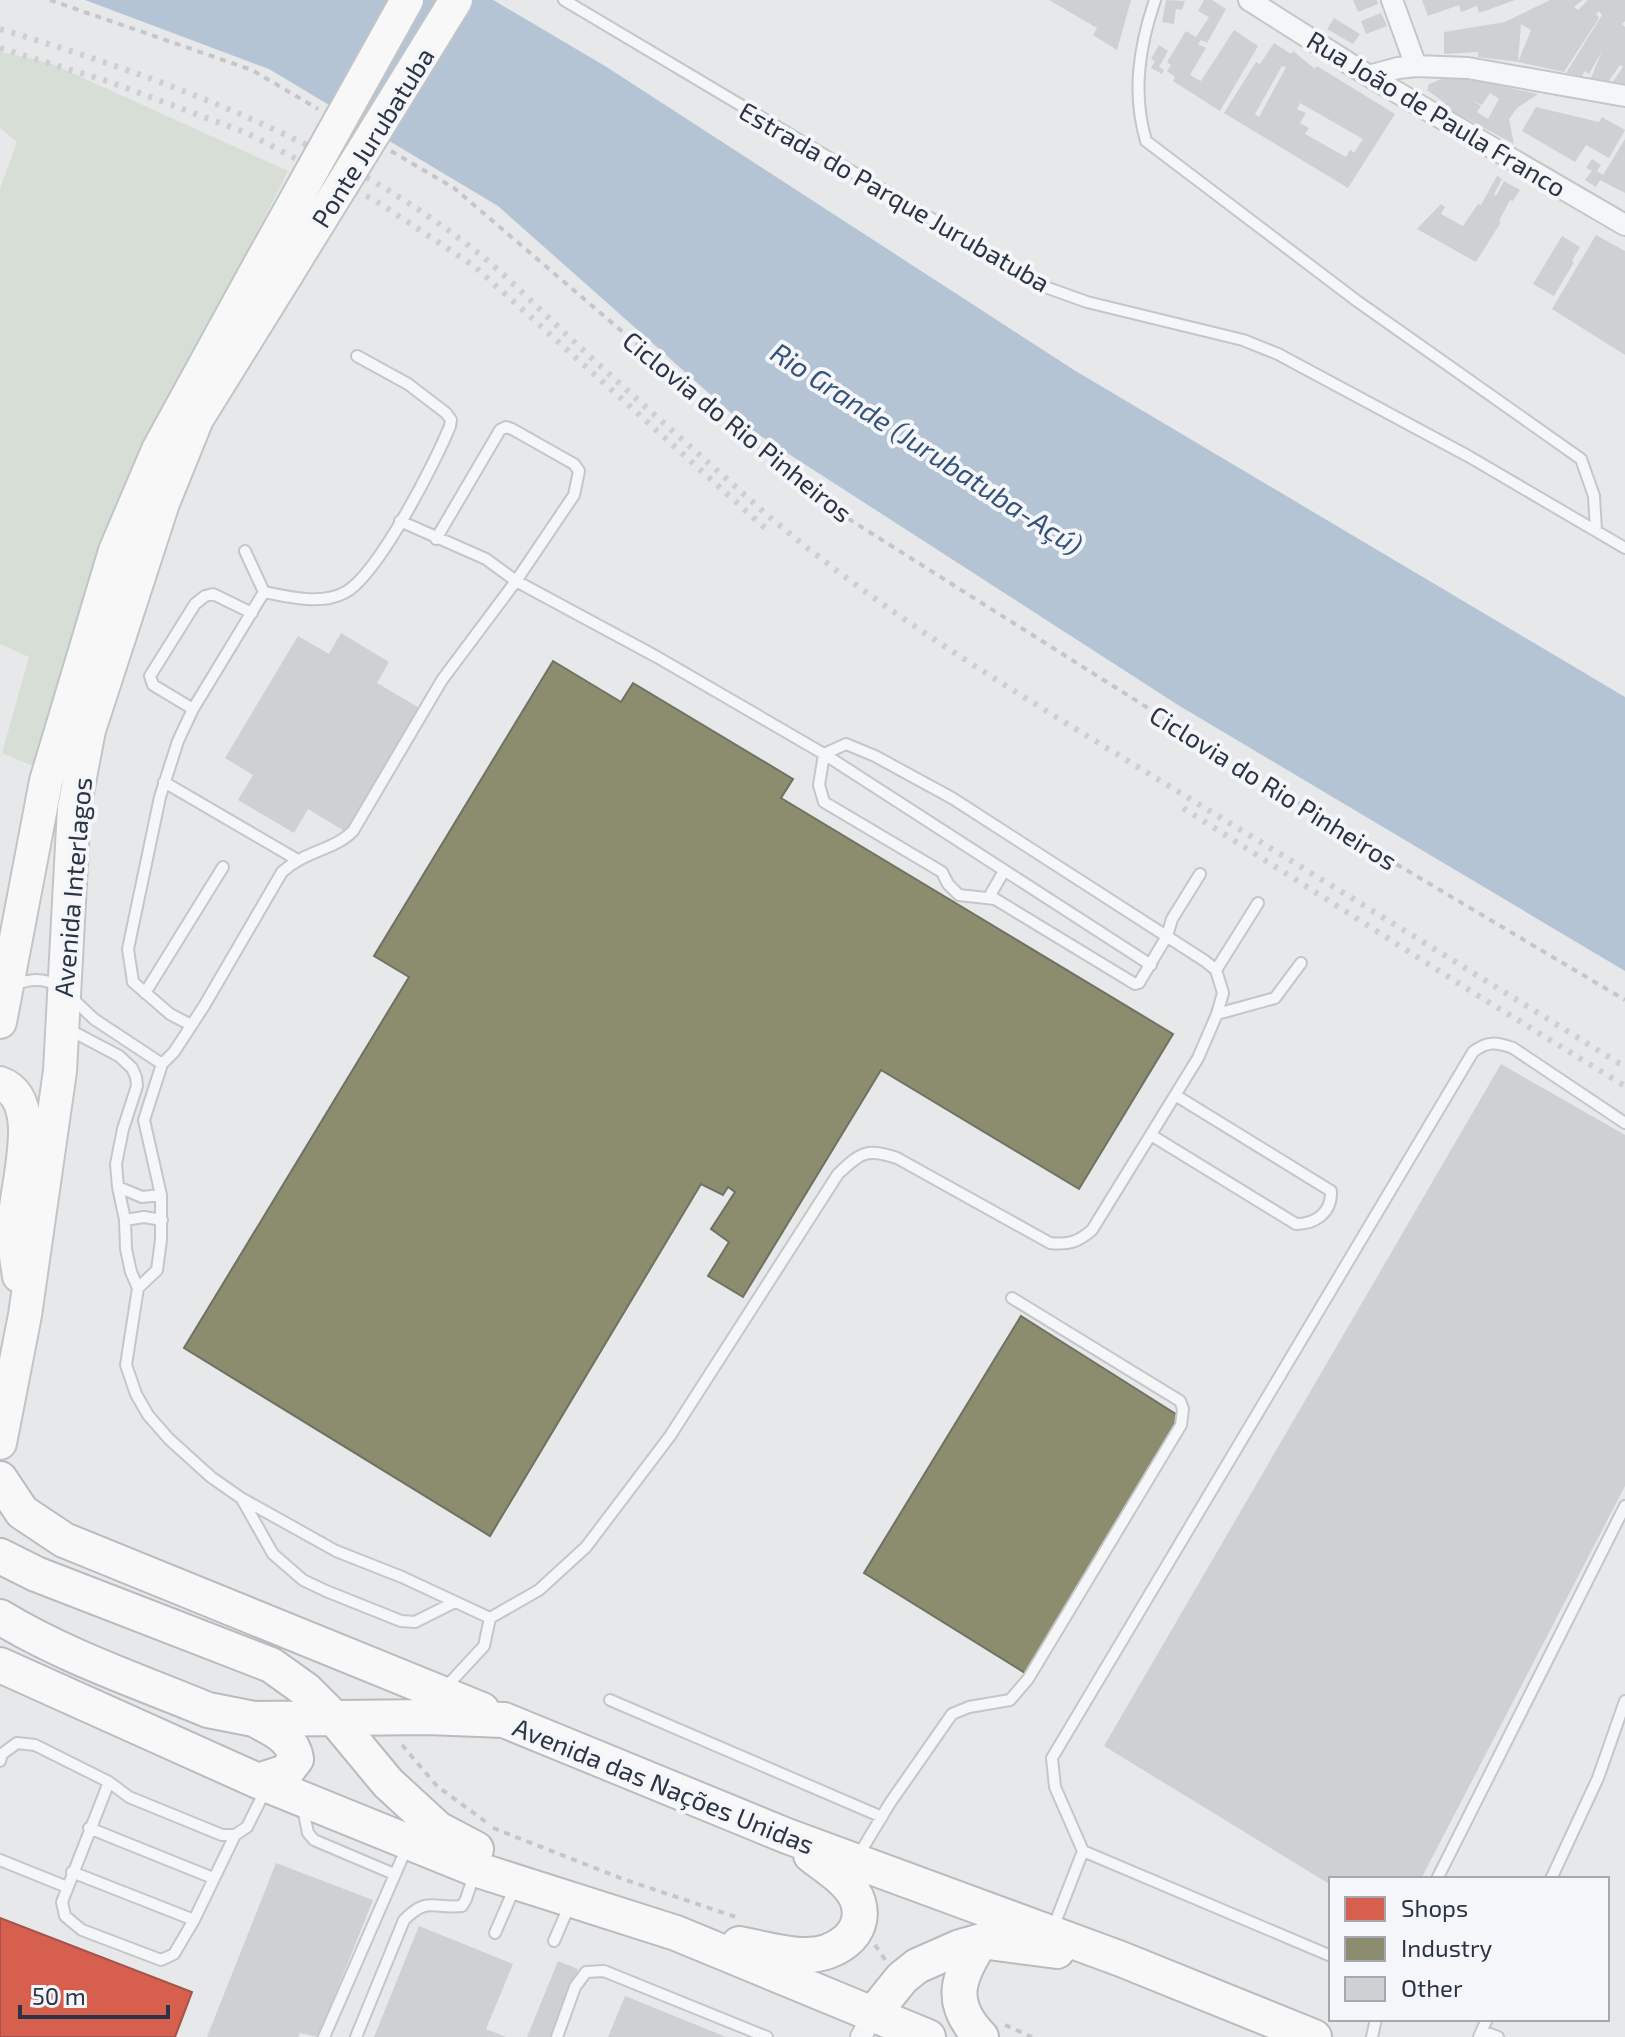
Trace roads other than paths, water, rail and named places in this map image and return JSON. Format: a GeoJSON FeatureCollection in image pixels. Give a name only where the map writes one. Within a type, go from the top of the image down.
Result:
{"type":"FeatureCollection","features":[{"type":"Feature","properties":{"kind":"highway"},"geometry":{"type":"LineString","coordinates":[[0,1479],[22,1512],[64,1540],[504,1720]]}},
{"type":"Feature","properties":{"kind":"highway"},"geometry":{"type":"LineString","coordinates":[[0,1556],[36,1574],[271,1665],[306,1690],[334,1718],[388,1783],[438,1829],[572,1899]]}},
{"type":"Feature","properties":{"kind":"highway","name":"Avenida das Nações Unidas"},"geometry":{"type":"LineString","coordinates":[[0,1617],[51,1644],[208,1710],[254,1719],[504,1720],[787,1836],[1121,1959],[1314,2037]]}},
{"type":"Feature","properties":{"kind":"highway"},"geometry":{"type":"LineString","coordinates":[[0,1665],[263,1783],[475,1869],[676,1933],[867,2026],[928,2037]]}},
{"type":"Feature","properties":{"kind":"highway"},"geometry":{"type":"LineString","coordinates":[[0,1686],[45,1684]]}},
{"type":"Feature","properties":{"kind":"highway"},"geometry":{"type":"LineString","coordinates":[[254,1719],[289,1741],[295,1750],[296,1759],[286,1772],[263,1783]]}},
{"type":"Feature","properties":{"kind":"highway"},"geometry":{"type":"LineString","coordinates":[[676,1933],[806,1955],[829,1953],[845,1945],[859,1916],[858,1901],[845,1883],[787,1836]]}},
{"type":"Feature","properties":{"kind":"highway"},"geometry":{"type":"LineString","coordinates":[[867,2026],[902,1978],[917,1966],[936,1956],[981,1941],[1121,1959]]}},
{"type":"Feature","properties":{"kind":"highway"},"geometry":{"type":"LineString","coordinates":[[981,1941],[961,1976],[958,1988],[961,2006],[981,2037]]}},
{"type":"Feature","properties":{"kind":"main road","name":"Ponte Jurubatuba"},"geometry":{"type":"LineString","coordinates":[[273,269],[407,0]]}},
{"type":"Feature","properties":{"kind":"main road","name":"Ponte Jurubatuba"},"geometry":{"type":"LineString","coordinates":[[273,269],[456,0]]}},
{"type":"Feature","properties":{"kind":"main road","name":"Avenida Interlagos"},"geometry":{"type":"LineString","coordinates":[[0,1022],[46,781],[115,551],[158,450],[273,269]]}},
{"type":"Feature","properties":{"kind":"main road","name":"Avenida Interlagos"},"geometry":{"type":"LineString","coordinates":[[0,1443],[25,1315],[60,1071],[74,808],[89,730],[163,503],[197,419],[273,269]]}},
{"type":"Feature","properties":{"kind":"main road"},"geometry":{"type":"LineString","coordinates":[[0,1083],[14,1091],[25,1110],[13,1232],[25,1315]]}},
{"type":"Feature","properties":{"kind":"street","name":"Rua João de Paula Franco"},"geometry":{"type":"LineString","coordinates":[[1249,0],[1369,76],[1625,225]]}},
{"type":"Feature","properties":{"kind":"street"},"geometry":{"type":"LineString","coordinates":[[1392,0],[1416,66]]}},
{"type":"Feature","properties":{"kind":"street"},"geometry":{"type":"LineString","coordinates":[[1369,76],[1416,66],[1468,68],[1625,96]]}},
{"type":"Feature","properties":{"kind":"lane","name":"Estrada do Parque Jurubatuba"},"geometry":{"type":"LineString","coordinates":[[564,0],[1048,288],[1087,302],[1243,340],[1278,354],[1468,456],[1625,548]]}},
{"type":"Feature","properties":{"kind":"lane"},"geometry":{"type":"LineString","coordinates":[[1155,0],[1141,50],[1137,99],[1146,141],[1357,301],[1581,459],[1594,496],[1596,531]]}},
{"type":"Feature","properties":{"kind":"lane"},"geometry":{"type":"LineString","coordinates":[[264,592],[300,598],[329,598],[342,595],[356,586],[368,572],[434,463],[451,420],[408,384],[357,356]]}},
{"type":"Feature","properties":{"kind":"lane"},"geometry":{"type":"LineString","coordinates":[[138,1288],[157,1270],[161,1195],[144,1120],[162,1064],[174,1052],[191,1025],[282,872],[296,859],[332,845],[353,831],[442,680],[516,581],[574,495],[579,471],[574,464],[506,427],[500,430],[436,539]]}},
{"type":"Feature","properties":{"kind":"lane"},"geometry":{"type":"LineString","coordinates":[[400,521],[486,559],[516,581],[657,657],[824,754],[1151,965]]}},
{"type":"Feature","properties":{"kind":"lane"},"geometry":{"type":"LineString","coordinates":[[245,551],[264,592]]}},
{"type":"Feature","properties":{"kind":"lane"},"geometry":{"type":"LineString","coordinates":[[191,1025],[170,1014],[133,982],[128,949],[164,782],[178,741],[193,709],[264,592]]}},
{"type":"Feature","properties":{"kind":"lane"},"geometry":{"type":"LineString","coordinates":[[193,709],[153,685],[150,676],[195,604],[205,596],[213,594],[252,613]]}},
{"type":"Feature","properties":{"kind":"lane"},"geometry":{"type":"LineString","coordinates":[[440,1693],[484,1646],[490,1618],[539,1590],[586,1547],[670,1436],[838,1174],[861,1153],[878,1152],[897,1158],[1050,1243],[1064,1245],[1078,1242],[1092,1230],[1198,1058],[1217,1014],[1223,993],[1216,970],[1167,936],[952,798],[875,756],[846,744],[824,754]]}},
{"type":"Feature","properties":{"kind":"lane"},"geometry":{"type":"LineString","coordinates":[[824,754],[819,785],[824,802],[942,872],[959,895],[989,897],[1135,984],[1139,983],[1151,965],[1167,936],[1172,919],[1200,874]]}},
{"type":"Feature","properties":{"kind":"lane"},"geometry":{"type":"LineString","coordinates":[[164,782],[296,859]]}},
{"type":"Feature","properties":{"kind":"lane"},"geometry":{"type":"LineString","coordinates":[[145,993],[223,867]]}},
{"type":"Feature","properties":{"kind":"lane"},"geometry":{"type":"LineString","coordinates":[[989,897],[1004,871]]}},
{"type":"Feature","properties":{"kind":"lane"},"geometry":{"type":"LineString","coordinates":[[1216,970],[1258,903]]}},
{"type":"Feature","properties":{"kind":"lane"},"geometry":{"type":"LineString","coordinates":[[1217,1014],[1275,998],[1301,963]]}},
{"type":"Feature","properties":{"kind":"lane"},"geometry":{"type":"LineString","coordinates":[[6,988],[20,982],[51,982],[64,990],[94,1019],[162,1064]]}},
{"type":"Feature","properties":{"kind":"lane"},"geometry":{"type":"LineString","coordinates":[[61,1026],[119,1056],[132,1068],[136,1077],[137,1086],[116,1164],[126,1249],[138,1288],[126,1365],[136,1394],[148,1415],[211,1477],[241,1498],[336,1551],[402,1577],[490,1618]]}},
{"type":"Feature","properties":{"kind":"lane"},"geometry":{"type":"LineString","coordinates":[[1329,1955],[1083,1851],[1055,1787],[1052,1758],[1473,1052],[1483,1044],[1498,1043],[1513,1048],[1625,1123]]}},
{"type":"Feature","properties":{"kind":"lane"},"geometry":{"type":"LineString","coordinates":[[1151,1135],[1296,1224],[1308,1224],[1321,1217],[1329,1207],[1331,1191],[1175,1095]]}},
{"type":"Feature","properties":{"kind":"lane"},"geometry":{"type":"LineString","coordinates":[[118,1187],[142,1197],[161,1195]]}},
{"type":"Feature","properties":{"kind":"lane"},"geometry":{"type":"LineString","coordinates":[[125,1220],[144,1217],[162,1220]]}},
{"type":"Feature","properties":{"kind":"lane"},"geometry":{"type":"LineString","coordinates":[[855,1861],[952,1714],[969,1707],[1010,1700],[1028,1679],[1181,1425],[1183,1409],[1180,1401],[1012,1298]]}},
{"type":"Feature","properties":{"kind":"lane"},"geometry":{"type":"LineString","coordinates":[[241,1498],[273,1554],[303,1580],[401,1621],[415,1622],[455,1602]]}},
{"type":"Feature","properties":{"kind":"lane"},"geometry":{"type":"LineString","coordinates":[[1438,1877],[1625,1506]]}},
{"type":"Feature","properties":{"kind":"lane"},"geometry":{"type":"LineString","coordinates":[[610,1700],[882,1817]]}},
{"type":"Feature","properties":{"kind":"lane"},"geometry":{"type":"LineString","coordinates":[[1552,1877],[1598,1778],[1625,1701]]}},
{"type":"Feature","properties":{"kind":"lane"},"geometry":{"type":"LineString","coordinates":[[0,1761],[2,1754],[17,1743],[35,1745],[109,1782],[129,1797],[222,1835],[235,1835]]}},
{"type":"Feature","properties":{"kind":"lane"},"geometry":{"type":"LineString","coordinates":[[109,1782],[62,1902],[65,1916],[82,1930],[161,1960],[174,1954],[194,1920],[235,1835],[247,1827],[263,1783]]}},
{"type":"Feature","properties":{"kind":"lane"},"geometry":{"type":"LineString","coordinates":[[301,1798],[304,1821],[314,1840],[394,1874]]}},
{"type":"Feature","properties":{"kind":"lane"},"geometry":{"type":"LineString","coordinates":[[89,1828],[213,1878]]}},
{"type":"Feature","properties":{"kind":"lane"},"geometry":{"type":"LineString","coordinates":[[324,2037],[409,1841]]}},
{"type":"Feature","properties":{"kind":"lane"},"geometry":{"type":"LineString","coordinates":[[1051,1935],[1083,1851]]}},
{"type":"Feature","properties":{"kind":"lane"},"geometry":{"type":"LineString","coordinates":[[0,1860],[67,1887]]}},
{"type":"Feature","properties":{"kind":"lane"},"geometry":{"type":"LineString","coordinates":[[356,2037],[404,1920],[417,1906],[432,1903],[462,1906],[475,1869]]}},
{"type":"Feature","properties":{"kind":"lane"},"geometry":{"type":"LineString","coordinates":[[72,1872],[194,1920]]}},
{"type":"Feature","properties":{"kind":"lane"},"geometry":{"type":"LineString","coordinates":[[495,1933],[517,1882]]}},
{"type":"Feature","properties":{"kind":"lane"},"geometry":{"type":"LineString","coordinates":[[554,1941],[572,1899]]}},
{"type":"Feature","properties":{"kind":"lane"},"geometry":{"type":"LineString","coordinates":[[557,2037],[575,1987],[586,1972],[604,1971],[767,2037]]}},
{"type":"Feature","properties":{"kind":"lane"},"geometry":{"type":"LineString","coordinates":[[1480,2034],[1498,2037]]}},
{"type":"Feature","properties":{"kind":"water","name":"Rio Grande (Jurubatuba-Açú)"},"geometry":{"type":"Polygon","coordinates":[[[85,0],[493,0],[605,66],[1074,370],[1625,697],[1625,971],[1178,705],[747,427],[498,206],[269,69],[85,0]]]}},
{"type":"Feature","properties":{"kind":"railway"},"geometry":{"type":"LineString","coordinates":[[0,29],[122,68],[242,115],[357,172],[411,205],[491,264],[765,513],[857,586],[1005,685],[1625,1067]]}},
{"type":"Feature","properties":{"kind":"railway"},"geometry":{"type":"LineString","coordinates":[[0,48],[110,82],[247,133],[376,201],[474,266],[765,528]]}},
{"type":"Feature","properties":{"kind":"railway"},"geometry":{"type":"LineString","coordinates":[[1183,808],[1625,1086]]}}]}
